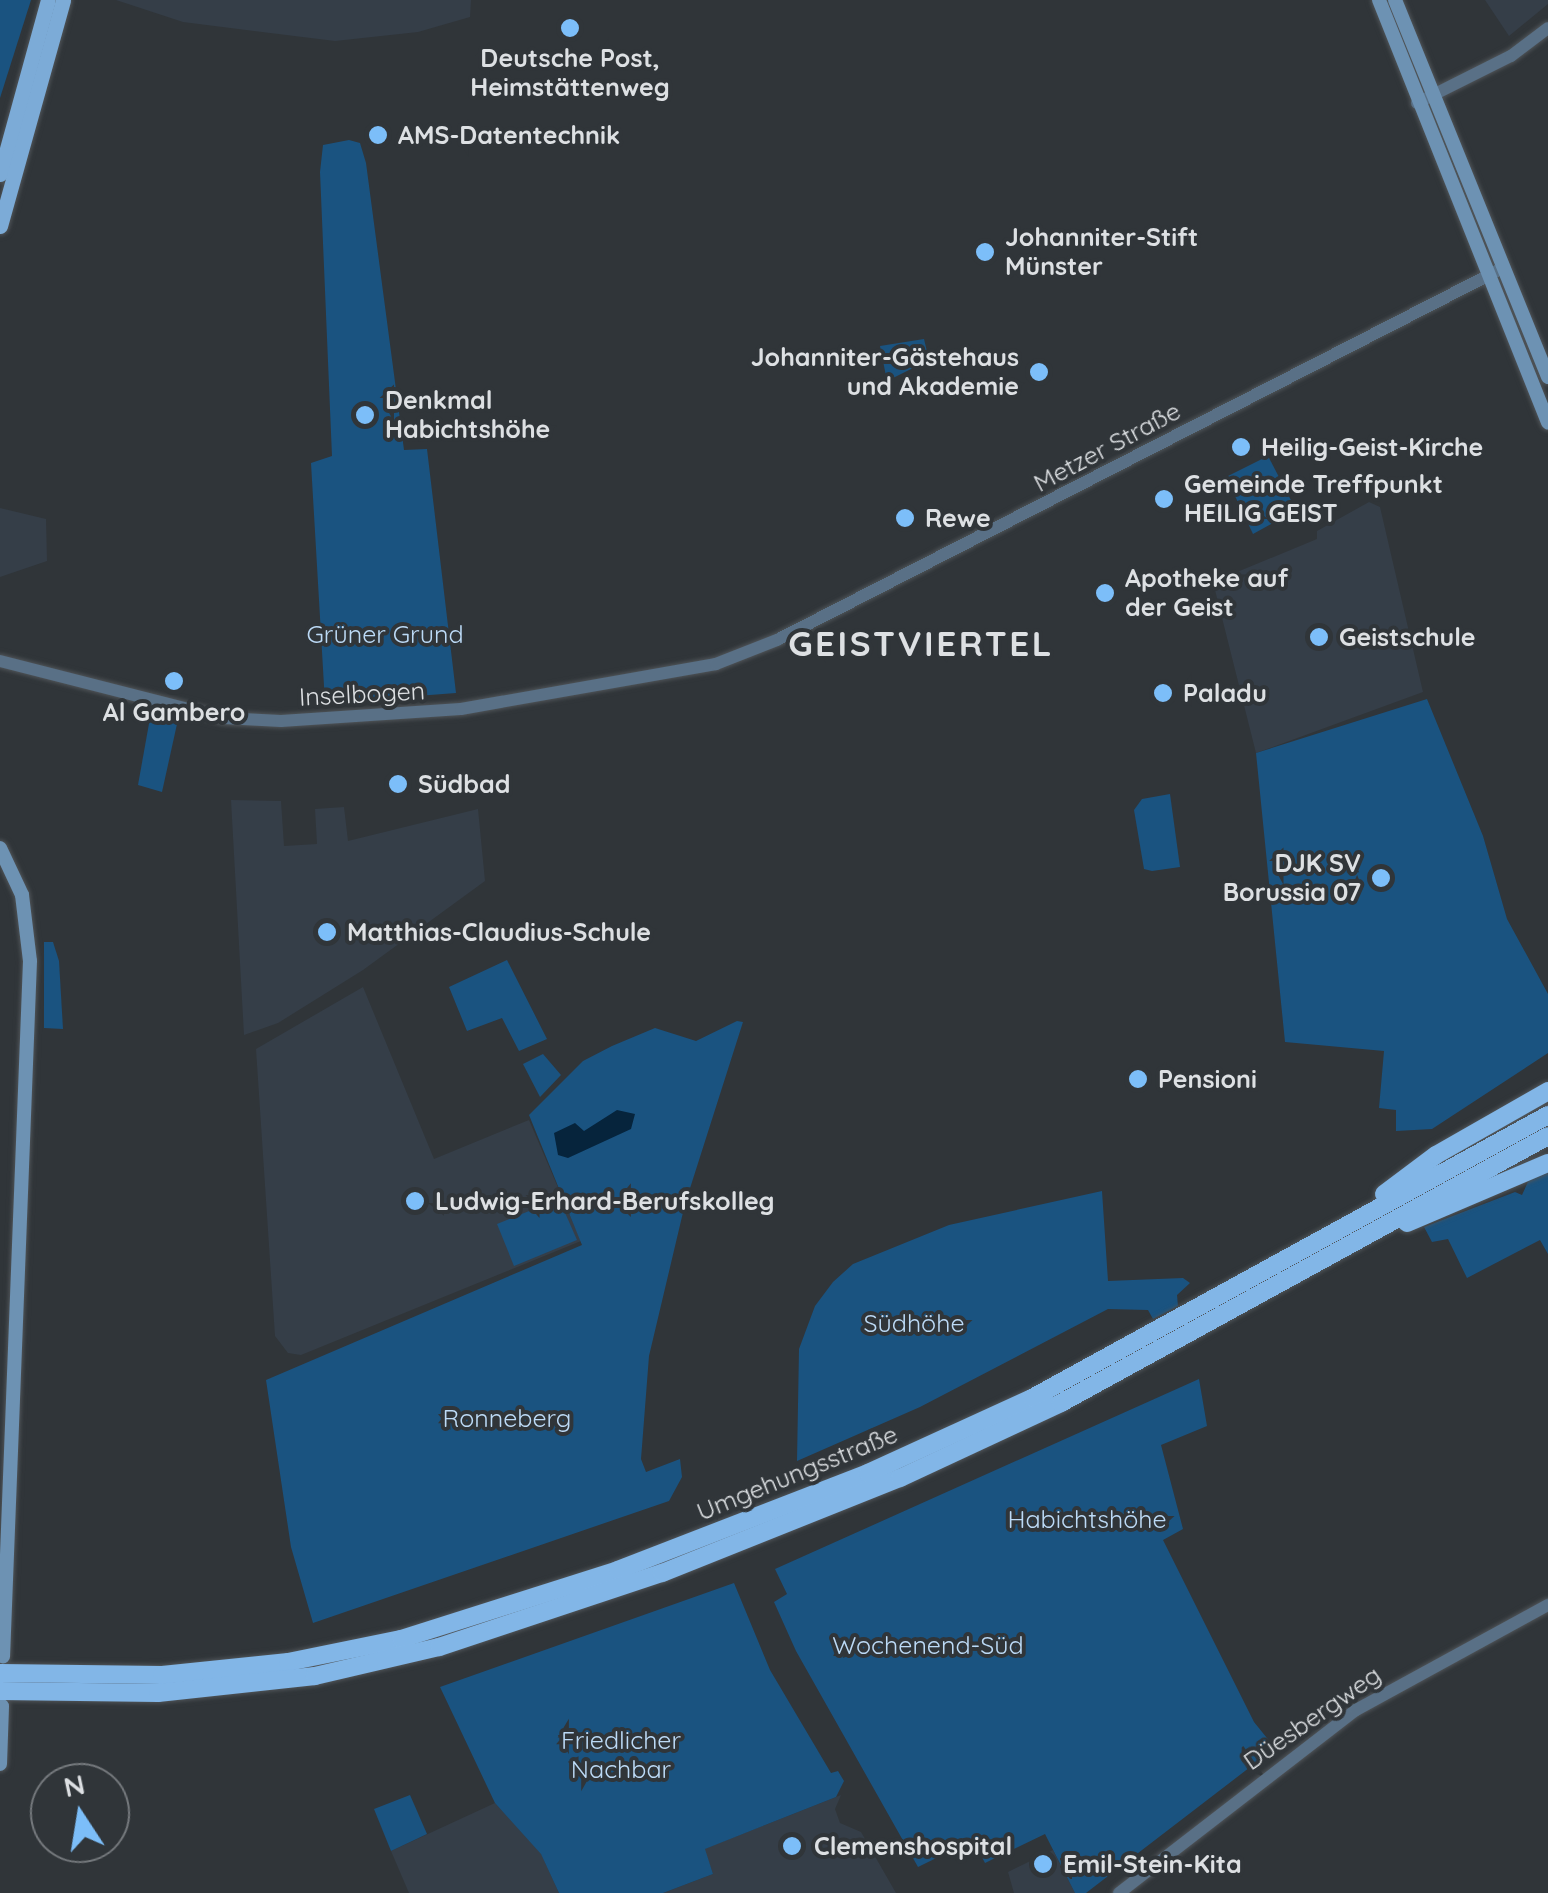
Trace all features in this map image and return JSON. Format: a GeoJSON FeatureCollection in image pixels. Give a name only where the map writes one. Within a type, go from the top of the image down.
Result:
{"type":"FeatureCollection","features":[{"type":"Feature","properties":{"kind":"highway"},"geometry":{"type":"LineString","coordinates":[[1346,1237],[1436,1155],[1548,1091]]}},
{"type":"Feature","properties":{"kind":"highway","name":"Umgehungsstraße"},"geometry":{"type":"LineString","coordinates":[[1,1699],[158,1693],[286,1680],[422,1651],[574,1604],[782,1528],[962,1451],[1138,1364],[1548,1115]]}},
{"type":"Feature","properties":{"kind":"highway","name":"Umgehungsstraße"},"geometry":{"type":"LineString","coordinates":[[2,1665],[134,1676],[260,1666],[382,1644],[536,1598],[735,1527],[932,1445],[1548,1136]]}},
{"type":"Feature","properties":{"kind":"highway"},"geometry":{"type":"LineString","coordinates":[[1346,1237],[1548,1163]]}},
{"type":"Feature","properties":{"kind":"main road"},"geometry":{"type":"LineString","coordinates":[[0,174],[48,0]]}},
{"type":"Feature","properties":{"kind":"main road"},"geometry":{"type":"LineString","coordinates":[[0,226],[63,0]]}},
{"type":"Feature","properties":{"kind":"main road"},"geometry":{"type":"LineString","coordinates":[[1379,0],[1437,156],[1548,422]]}},
{"type":"Feature","properties":{"kind":"main road"},"geometry":{"type":"LineString","coordinates":[[1395,0],[1548,377]]}},
{"type":"Feature","properties":{"kind":"main road"},"geometry":{"type":"LineString","coordinates":[[1437,156],[1455,149]]}},
{"type":"Feature","properties":{"kind":"main road"},"geometry":{"type":"LineString","coordinates":[[0,848],[22,896],[30,962],[2,1665]]}},
{"type":"Feature","properties":{"kind":"main road"},"geometry":{"type":"LineString","coordinates":[[0,1764],[1,1699]]}},
{"type":"Feature","properties":{"kind":"street"},"geometry":{"type":"LineString","coordinates":[[1417,102],[1511,56],[1548,28]]}},
{"type":"Feature","properties":{"kind":"street","name":"Metzer Straße"},"geometry":{"type":"LineString","coordinates":[[729,661],[1504,268]]}},
{"type":"Feature","properties":{"kind":"street","name":"Inselbogen"},"geometry":{"type":"LineString","coordinates":[[0,661],[223,718],[281,721],[511,703],[729,661]]}},
{"type":"Feature","properties":{"kind":"street","name":"Düesbergweg"},"geometry":{"type":"LineString","coordinates":[[1119,1893],[1356,1710],[1548,1605]]}},
{"type":"Feature","properties":{"kind":"shaded area"},"geometry":{"type":"Polygon","coordinates":[[[116,0],[471,0],[470,17],[418,32],[335,41],[183,22],[116,0]]]}},
{"type":"Feature","properties":{"kind":"shaded area"},"geometry":{"type":"Polygon","coordinates":[[[1485,0],[1548,0],[1548,4],[1509,36],[1485,0]]]}},
{"type":"Feature","properties":{"kind":"shaded area","name":"Geistschule"},"geometry":{"type":"Polygon","coordinates":[[[1369,502],[1380,507],[1423,692],[1256,753],[1213,582],[1317,539],[1317,531],[1369,502]]]}},
{"type":"Feature","properties":{"kind":"shaded area"},"geometry":{"type":"Polygon","coordinates":[[[0,508],[46,519],[47,561],[0,577],[0,508]]]}},
{"type":"Feature","properties":{"kind":"shaded area","name":"Matthias-Claudius-Schule"},"geometry":{"type":"Polygon","coordinates":[[[231,800],[281,801],[284,846],[317,844],[315,809],[344,807],[348,841],[478,809],[485,881],[363,970],[278,1023],[244,1035],[231,800]]]}},
{"type":"Feature","properties":{"kind":"shaded area","name":"Ludwig-Erhard-Berufskolleg"},"geometry":{"type":"Polygon","coordinates":[[[363,987],[434,1159],[529,1120],[581,1241],[301,1355],[288,1353],[275,1336],[256,1049],[363,987]]]}},
{"type":"Feature","properties":{"kind":"shaded area"},"geometry":{"type":"Polygon","coordinates":[[[617,1110],[635,1114],[631,1129],[568,1158],[558,1155],[554,1133],[575,1123],[584,1131],[617,1110]]]}},
{"type":"Feature","properties":{"kind":"shaded area","name":"Clemenshospital"},"geometry":{"type":"Polygon","coordinates":[[[841,1795],[835,1809],[840,1823],[861,1832],[896,1893],[663,1893],[713,1874],[704,1849],[841,1795]]]}},
{"type":"Feature","properties":{"kind":"shaded area"},"geometry":{"type":"Polygon","coordinates":[[[495,1803],[541,1853],[559,1893],[409,1893],[391,1851],[495,1803]]]}},
{"type":"Feature","properties":{"kind":"shaded area","name":"Emil-Stein-Kita"},"geometry":{"type":"Polygon","coordinates":[[[1053,1850],[1075,1893],[1014,1893],[1008,1872],[1053,1850]]]}},
{"type":"Feature","properties":{"kind":"green space"},"geometry":{"type":"Polygon","coordinates":[[[0,0],[31,0],[0,98],[0,0]]]}},
{"type":"Feature","properties":{"kind":"green space","name":"Grüner Grund"},"geometry":{"type":"Polygon","coordinates":[[[349,140],[360,143],[366,163],[404,450],[427,449],[456,693],[325,703],[311,463],[332,456],[320,172],[323,145],[349,140]]]}},
{"type":"Feature","properties":{"kind":"green space"},"geometry":{"type":"Polygon","coordinates":[[[924,339],[929,360],[887,381],[880,346],[924,339]]]}},
{"type":"Feature","properties":{"kind":"green space"},"geometry":{"type":"Polygon","coordinates":[[[1268,456],[1296,510],[1253,534],[1226,477],[1268,456]]]}},
{"type":"Feature","properties":{"kind":"green space","name":"DJK SV Borussia 07"},"geometry":{"type":"Polygon","coordinates":[[[1427,699],[1483,836],[1507,919],[1548,994],[1548,1053],[1432,1129],[1396,1131],[1396,1110],[1379,1108],[1384,1051],[1285,1042],[1256,753],[1427,699]]]}},
{"type":"Feature","properties":{"kind":"green space"},"geometry":{"type":"Polygon","coordinates":[[[150,718],[177,724],[162,792],[138,785],[150,718]]]}},
{"type":"Feature","properties":{"kind":"green space"},"geometry":{"type":"Polygon","coordinates":[[[1170,794],[1180,867],[1144,869],[1134,810],[1142,799],[1170,794]]]}},
{"type":"Feature","properties":{"kind":"green space"},"geometry":{"type":"Polygon","coordinates":[[[44,942],[53,942],[59,961],[63,1029],[44,1028],[44,942]]]}},
{"type":"Feature","properties":{"kind":"green space"},"geometry":{"type":"Polygon","coordinates":[[[507,960],[547,1039],[519,1051],[502,1018],[467,1031],[449,987],[507,960]]]}},
{"type":"Feature","properties":{"kind":"green space","name":"Ronneberg"},"geometry":{"type":"Polygon","coordinates":[[[737,1021],[743,1022],[685,1204],[649,1356],[641,1459],[646,1472],[680,1459],[682,1477],[669,1501],[313,1623],[291,1547],[266,1380],[582,1245],[529,1115],[583,1061],[612,1046],[655,1028],[696,1041],[737,1021]]]}},
{"type":"Feature","properties":{"kind":"green space"},"geometry":{"type":"Polygon","coordinates":[[[543,1054],[561,1075],[540,1097],[523,1064],[543,1054]]]}},
{"type":"Feature","properties":{"kind":"green space"},"geometry":{"type":"Polygon","coordinates":[[[1532,1173],[1548,1173],[1548,1254],[1540,1240],[1467,1278],[1448,1239],[1432,1242],[1424,1227],[1515,1192],[1522,1195],[1532,1173]]]}},
{"type":"Feature","properties":{"kind":"green space","name":"Südhöhe"},"geometry":{"type":"Polygon","coordinates":[[[1102,1191],[1108,1281],[1183,1278],[1190,1283],[1177,1295],[1178,1306],[1153,1319],[1148,1310],[1108,1309],[920,1407],[797,1461],[799,1349],[815,1306],[853,1264],[949,1225],[1102,1191]]]}},
{"type":"Feature","properties":{"kind":"green space"},"geometry":{"type":"Polygon","coordinates":[[[559,1199],[577,1240],[514,1266],[497,1224],[559,1199]]]}},
{"type":"Feature","properties":{"kind":"green space"},"geometry":{"type":"Polygon","coordinates":[[[1199,1379],[1207,1426],[1161,1445],[1183,1529],[1163,1540],[1254,1722],[1275,1748],[1086,1893],[1075,1893],[1045,1834],[985,1863],[973,1840],[918,1867],[796,1651],[774,1602],[787,1594],[775,1569],[1199,1379]]]}},
{"type":"Feature","properties":{"kind":"green space","name":"Friedlicher Nachbar"},"geometry":{"type":"Polygon","coordinates":[[[734,1583],[770,1670],[831,1773],[838,1771],[844,1781],[836,1797],[705,1849],[713,1874],[663,1893],[559,1893],[541,1854],[495,1803],[440,1687],[734,1583]]]}},
{"type":"Feature","properties":{"kind":"green space"},"geometry":{"type":"Polygon","coordinates":[[[410,1795],[427,1834],[391,1851],[374,1809],[410,1795]]]}},
{"type":"Feature","properties":{"kind":"place","name":"Deutsche Post, Heimstättenweg"},"geometry":{"type":"Point","coordinates":[570,28]}},
{"type":"Feature","properties":{"kind":"place","name":"AMS-Datentechnik"},"geometry":{"type":"Point","coordinates":[378,135]}},
{"type":"Feature","properties":{"kind":"place","name":"Johanniter-Stift Münster"},"geometry":{"type":"Point","coordinates":[985,252]}},
{"type":"Feature","properties":{"kind":"place","name":"Johanniter-Gästehaus und Akademie"},"geometry":{"type":"Point","coordinates":[1039,372]}},
{"type":"Feature","properties":{"kind":"place","name":"Denkmal Habichtshöhe"},"geometry":{"type":"Point","coordinates":[365,415]}},
{"type":"Feature","properties":{"kind":"place","name":"Heilig-Geist-Kirche"},"geometry":{"type":"Point","coordinates":[1241,447]}},
{"type":"Feature","properties":{"kind":"place","name":"Gemeinde Treffpunkt HEILIG GEIST"},"geometry":{"type":"Point","coordinates":[1164,499]}},
{"type":"Feature","properties":{"kind":"place","name":"Rewe"},"geometry":{"type":"Point","coordinates":[905,518]}},
{"type":"Feature","properties":{"kind":"place","name":"Apotheke auf der Geist"},"geometry":{"type":"Point","coordinates":[1105,593]}},
{"type":"Feature","properties":{"kind":"place","name":"Geistschule"},"geometry":{"type":"Point","coordinates":[1319,637]}},
{"type":"Feature","properties":{"kind":"place","name":"Al Gambero"},"geometry":{"type":"Point","coordinates":[174,681]}},
{"type":"Feature","properties":{"kind":"place","name":"Paladu"},"geometry":{"type":"Point","coordinates":[1163,693]}},
{"type":"Feature","properties":{"kind":"place","name":"Südbad"},"geometry":{"type":"Point","coordinates":[398,784]}},
{"type":"Feature","properties":{"kind":"place","name":"DJK SV Borussia 07"},"geometry":{"type":"Point","coordinates":[1381,878]}},
{"type":"Feature","properties":{"kind":"place","name":"Matthias-Claudius-Schule"},"geometry":{"type":"Point","coordinates":[327,932]}},
{"type":"Feature","properties":{"kind":"place","name":"Pensioni"},"geometry":{"type":"Point","coordinates":[1138,1079]}},
{"type":"Feature","properties":{"kind":"place","name":"Ludwig-Erhard-Berufskolleg"},"geometry":{"type":"Point","coordinates":[415,1201]}},
{"type":"Feature","properties":{"kind":"place","name":"Clemenshospital"},"geometry":{"type":"Point","coordinates":[792,1846]}},
{"type":"Feature","properties":{"kind":"place","name":"Emil-Stein-Kita"},"geometry":{"type":"Point","coordinates":[1043,1864]}},
{"type":"Feature","properties":{"kind":"district","name":"GEISTVIERTEL"},"geometry":{"type":"Point","coordinates":[921,643]}},
{"type":"Feature","properties":{"kind":"park label","name":"Habichtshöhe"},"geometry":{"type":"Point","coordinates":[1087,1519]}},
{"type":"Feature","properties":{"kind":"park label","name":"Wochenend-Süd"},"geometry":{"type":"Point","coordinates":[928,1645]}}]}
